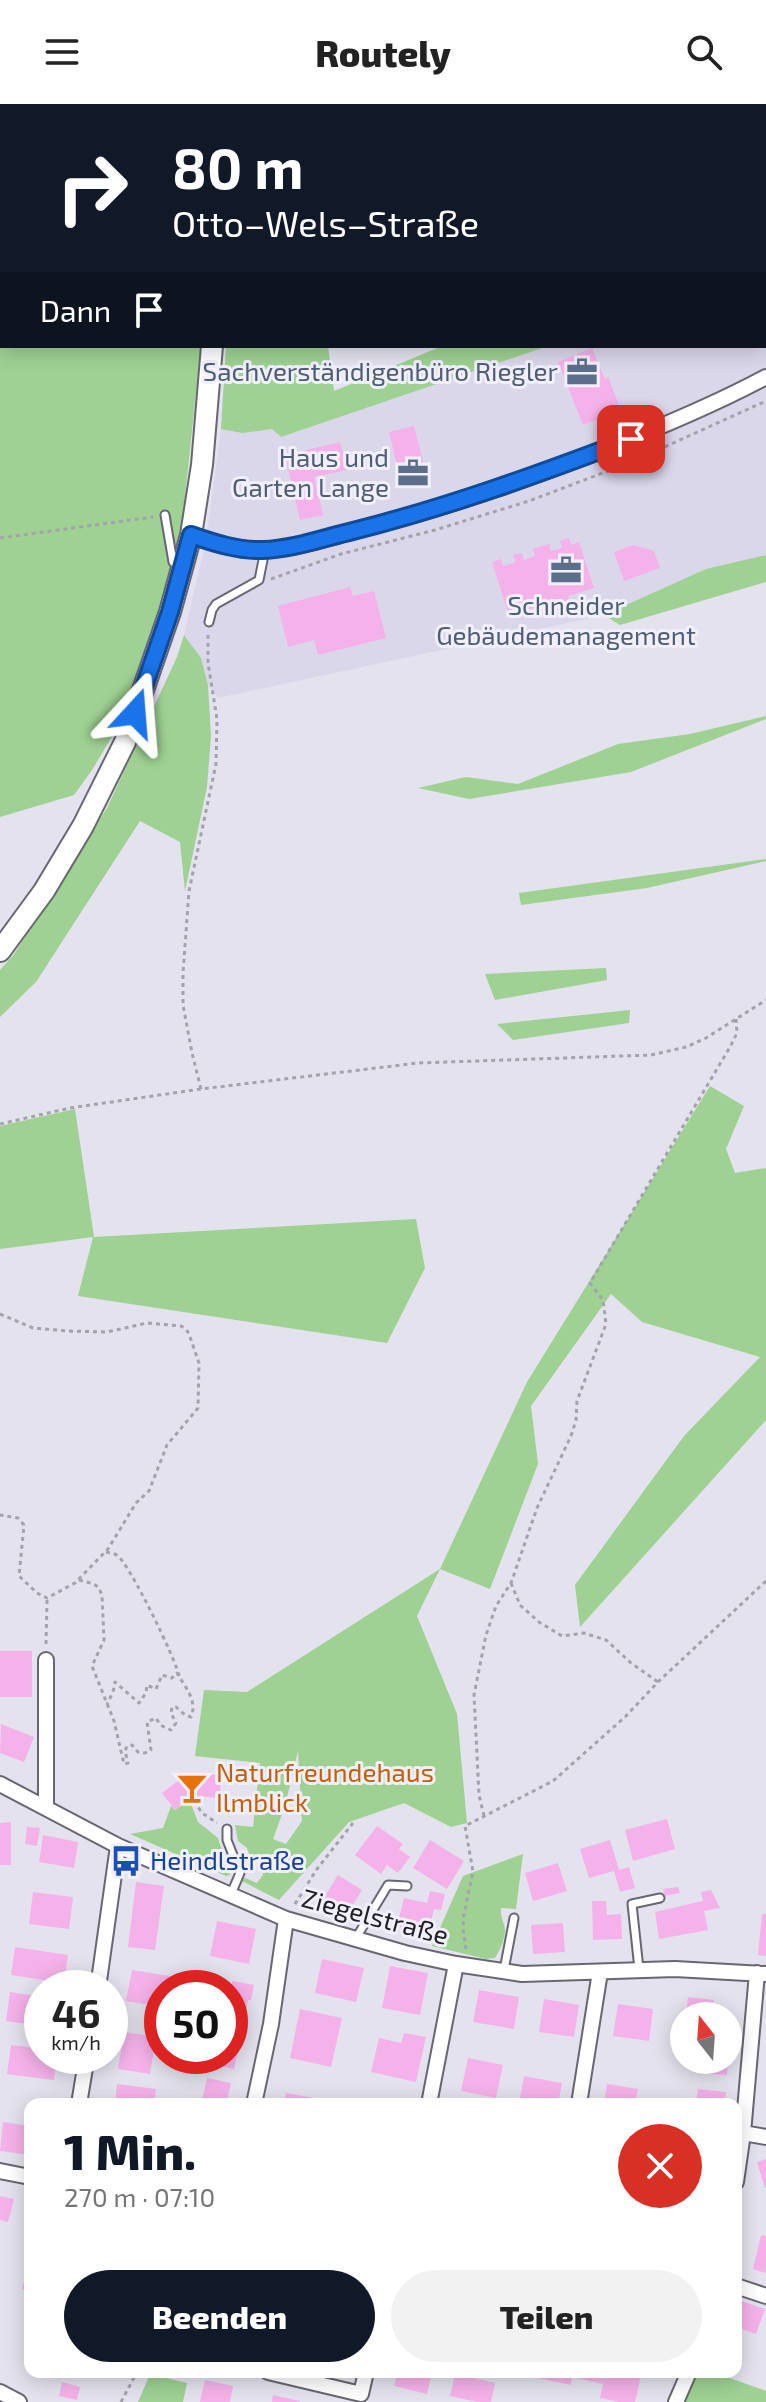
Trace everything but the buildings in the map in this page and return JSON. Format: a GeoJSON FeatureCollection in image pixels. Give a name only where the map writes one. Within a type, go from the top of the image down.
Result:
{"type":"FeatureCollection","features":[{"type":"Feature","properties":{"kind":"main road"},"geometry":{"type":"LineString","coordinates":[[0,951],[44,891],[125,742],[170,612],[191,535],[202,465],[212,348]]}},
{"type":"Feature","properties":{"kind":"street"},"geometry":{"type":"LineString","coordinates":[[191,535],[231,547],[265,550],[388,522],[533,477],[650,432],[766,377]]}},
{"type":"Feature","properties":{"kind":"street"},"geometry":{"type":"LineString","coordinates":[[46,1660],[46,1807]]}},
{"type":"Feature","properties":{"kind":"street","name":"Ziegelstraße"},"geometry":{"type":"LineString","coordinates":[[0,1784],[118,1846],[286,1919],[355,1940],[462,1965],[539,1975],[639,1969],[762,1973]]}},
{"type":"Feature","properties":{"kind":"street"},"geometry":{"type":"LineString","coordinates":[[101,1970],[118,1846]]}},
{"type":"Feature","properties":{"kind":"street"},"geometry":{"type":"LineString","coordinates":[[255,2098],[271,2024],[286,1919]]}},
{"type":"Feature","properties":{"kind":"street"},"geometry":{"type":"LineString","coordinates":[[430,2098],[462,1965]]}},
{"type":"Feature","properties":{"kind":"street"},"geometry":{"type":"LineString","coordinates":[[580,2098],[600,1972]]}},
{"type":"Feature","properties":{"kind":"street"},"geometry":{"type":"LineString","coordinates":[[742,2140],[762,1973]]}},
{"type":"Feature","properties":{"kind":"street"},"geometry":{"type":"LineString","coordinates":[[80,2098],[84,2074]]}},
{"type":"Feature","properties":{"kind":"street"},"geometry":{"type":"LineString","coordinates":[[743,2133],[766,2137]]}},
{"type":"Feature","properties":{"kind":"street"},"geometry":{"type":"LineString","coordinates":[[0,2171],[24,2176]]}},
{"type":"Feature","properties":{"kind":"street"},"geometry":{"type":"LineString","coordinates":[[742,2288],[766,2296]]}},
{"type":"Feature","properties":{"kind":"street"},"geometry":{"type":"LineString","coordinates":[[293,2378],[361,2394],[365,2378]]}},
{"type":"Feature","properties":{"kind":"street"},"geometry":{"type":"LineString","coordinates":[[676,2402],[686,2378]]}},
{"type":"Feature","properties":{"kind":"street"},"geometry":{"type":"LineString","coordinates":[[0,2392],[19,2402]]}},
{"type":"Feature","properties":{"kind":"lane"},"geometry":{"type":"LineString","coordinates":[[165,515],[173,562],[182,570]]}},
{"type":"Feature","properties":{"kind":"lane"},"geometry":{"type":"LineString","coordinates":[[209,622],[216,604],[259,580],[265,550]]}},
{"type":"Feature","properties":{"kind":"lane"},"geometry":{"type":"LineString","coordinates":[[227,1829],[227,1840],[240,1873],[231,1895]]}},
{"type":"Feature","properties":{"kind":"lane"},"geometry":{"type":"LineString","coordinates":[[355,1940],[388,1885],[407,1886]]}},
{"type":"Feature","properties":{"kind":"lane"},"geometry":{"type":"LineString","coordinates":[[639,1969],[632,1904],[660,1898]]}},
{"type":"Feature","properties":{"kind":"lane"},"geometry":{"type":"LineString","coordinates":[[503,1972],[514,1918]]}},
{"type":"Feature","properties":{"kind":"path"},"geometry":{"type":"LineString","coordinates":[[0,538],[165,515]]}},
{"type":"Feature","properties":{"kind":"path"},"geometry":{"type":"LineString","coordinates":[[201,1089],[183,1005],[183,973],[189,891],[216,764],[217,719],[208,663],[209,622]]}},
{"type":"Feature","properties":{"kind":"path"},"geometry":{"type":"LineString","coordinates":[[0,1124],[70,1108],[418,1063],[651,1055],[686,1047],[706,1038],[766,1000]]}},
{"type":"Feature","properties":{"kind":"path"},"geometry":{"type":"LineString","coordinates":[[484,1816],[479,1795],[474,1695],[486,1635],[496,1606],[511,1583],[537,1508],[571,1436],[577,1401],[606,1324],[603,1300],[590,1283],[730,1047],[737,1033],[736,1019]]}},
{"type":"Feature","properties":{"kind":"path"},"geometry":{"type":"LineString","coordinates":[[0,1314],[33,1328],[107,1332],[147,1323],[181,1326],[189,1334],[199,1363],[198,1408],[167,1445],[149,1491],[136,1503],[116,1539],[79,1580],[47,1598],[37,1593],[19,1576],[24,1541],[22,1522],[18,1518],[0,1515]]}},
{"type":"Feature","properties":{"kind":"path"},"geometry":{"type":"LineString","coordinates":[[106,1552],[118,1556],[138,1585],[172,1656],[179,1678]]}},
{"type":"Feature","properties":{"kind":"path"},"geometry":{"type":"LineString","coordinates":[[79,1580],[94,1584],[102,1595],[104,1640],[92,1666],[117,1731],[124,1764],[128,1763],[127,1746],[132,1745],[138,1752],[151,1750],[147,1722],[156,1718],[160,1725],[171,1730],[176,1723],[171,1713],[172,1707],[191,1717],[194,1710],[193,1702],[177,1673],[172,1678],[162,1675],[156,1689],[147,1685],[139,1703],[115,1682],[107,1704]]}},
{"type":"Feature","properties":{"kind":"path"},"geometry":{"type":"LineString","coordinates":[[462,1965],[464,1914],[473,1872],[465,1826],[553,1781],[625,1717],[766,1581]]}},
{"type":"Feature","properties":{"kind":"path"},"geometry":{"type":"LineString","coordinates":[[511,1583],[520,1605],[539,1622],[562,1636],[584,1633],[606,1640],[658,1682]]}},
{"type":"Feature","properties":{"kind":"path"},"geometry":{"type":"LineString","coordinates":[[46,1660],[47,1598]]}},
{"type":"Feature","properties":{"kind":"path"},"geometry":{"type":"LineString","coordinates":[[194,1801],[202,1813],[227,1829]]}},
{"type":"Feature","properties":{"kind":"path"},"geometry":{"type":"LineString","coordinates":[[298,1898],[353,1823]]}},
{"type":"Feature","properties":{"kind":"path"},"geometry":{"type":"LineString","coordinates":[[121,2402],[134,2378]]}},
{"type":"Feature","properties":{"kind":"shaded area"},"geometry":{"type":"Polygon","coordinates":[[[542,348],[766,348],[766,562],[604,615],[218,698],[208,685],[201,658],[184,635],[206,540],[221,429],[242,433],[272,429],[281,437],[542,348]]]}},
{"type":"Feature","properties":{"kind":"green space"},"geometry":{"type":"Polygon","coordinates":[[[0,348],[201,348],[183,516],[165,594],[125,715],[74,795],[0,817],[0,348]]]}},
{"type":"Feature","properties":{"kind":"green space"},"geometry":{"type":"Polygon","coordinates":[[[226,348],[328,348],[334,391],[437,348],[542,348],[281,437],[272,429],[242,433],[221,429],[226,348]]]}},
{"type":"Feature","properties":{"kind":"green space"},"geometry":{"type":"Polygon","coordinates":[[[766,555],[766,582],[620,625],[604,615],[706,569],[766,555]]]}},
{"type":"Feature","properties":{"kind":"green space"},"geometry":{"type":"Polygon","coordinates":[[[184,635],[201,658],[208,685],[211,736],[207,787],[185,891],[180,842],[140,821],[36,982],[0,1017],[0,970],[14,954],[107,808],[177,657],[184,635]]]}},
{"type":"Feature","properties":{"kind":"green space"},"geometry":{"type":"Polygon","coordinates":[[[766,716],[766,719],[631,772],[469,799],[418,788],[466,777],[518,784],[618,744],[690,734],[766,716]]]}},
{"type":"Feature","properties":{"kind":"green space"},"geometry":{"type":"Polygon","coordinates":[[[766,859],[647,888],[521,905],[519,893],[766,859]]]}},
{"type":"Feature","properties":{"kind":"green space"},"geometry":{"type":"Polygon","coordinates":[[[606,968],[607,980],[495,1000],[485,974],[606,968]]]}},
{"type":"Feature","properties":{"kind":"green space"},"geometry":{"type":"Polygon","coordinates":[[[630,1010],[629,1023],[513,1040],[497,1024],[630,1010]]]}},
{"type":"Feature","properties":{"kind":"green space"},"geometry":{"type":"Polygon","coordinates":[[[710,1086],[744,1106],[726,1149],[735,1173],[766,1168],[766,1420],[580,1627],[575,1585],[684,1436],[760,1357],[642,1322],[611,1294],[531,1406],[538,1464],[490,1589],[440,1569],[527,1382],[710,1086]]]}},
{"type":"Feature","properties":{"kind":"green space"},"geometry":{"type":"Polygon","coordinates":[[[75,1109],[94,1237],[416,1219],[425,1268],[387,1343],[78,1296],[93,1237],[0,1249],[0,1126],[75,1109]]]}},
{"type":"Feature","properties":{"kind":"green space"},"geometry":{"type":"Polygon","coordinates":[[[440,1569],[417,1616],[457,1714],[467,1823],[451,1827],[404,1803],[349,1822],[279,1900],[242,1881],[245,1878],[257,1883],[263,1875],[259,1862],[252,1862],[247,1848],[238,1841],[235,1825],[253,1827],[260,1763],[195,1756],[204,1690],[247,1692],[440,1569]],[[298,1751],[285,1806],[273,1839],[286,1844],[302,1821],[298,1751]]]}},
{"type":"Feature","properties":{"kind":"green space"},"geometry":{"type":"Polygon","coordinates":[[[189,1799],[198,1822],[218,1838],[230,1875],[226,1876],[130,1834],[163,1828],[171,1806],[175,1810],[189,1799]]]}},
{"type":"Feature","properties":{"kind":"green space"},"geometry":{"type":"Polygon","coordinates":[[[523,1854],[516,1909],[501,1908],[505,1933],[495,1958],[486,1959],[432,1946],[463,1876],[523,1854]]]}},
{"type":"Feature","properties":{"kind":"green space"},"geometry":{"type":"Polygon","coordinates":[[[148,2378],[187,2383],[183,2402],[138,2402],[148,2378]]]}},
{"type":"Feature","properties":{"kind":"green space"},"geometry":{"type":"Polygon","coordinates":[[[693,2378],[730,2378],[766,2391],[766,2402],[682,2402],[693,2378]]]}},
{"type":"Feature","properties":{"kind":"place","name":"Sachverständigenbüro Riegler"},"geometry":{"type":"Point","coordinates":[582,372]}},
{"type":"Feature","properties":{"kind":"place","name":"Haus und Garten Lange"},"geometry":{"type":"Point","coordinates":[413,473]}},
{"type":"Feature","properties":{"kind":"place","name":"Schneider Gebäudemanagement"},"geometry":{"type":"Point","coordinates":[566,570]}},
{"type":"Feature","properties":{"kind":"place","name":"Naturfreundehaus Ilmblick"},"geometry":{"type":"Point","coordinates":[192,1788]}},
{"type":"Feature","properties":{"kind":"place","name":"Heindlstraße"},"geometry":{"type":"Point","coordinates":[126,1861]}},
{"type":"Feature","properties":{"kind":"route"},"geometry":{"type":"LineString","coordinates":[[135,713],[170,612],[191,535],[231,547],[265,550],[306,543],[476,496],[631,439]]}}]}
